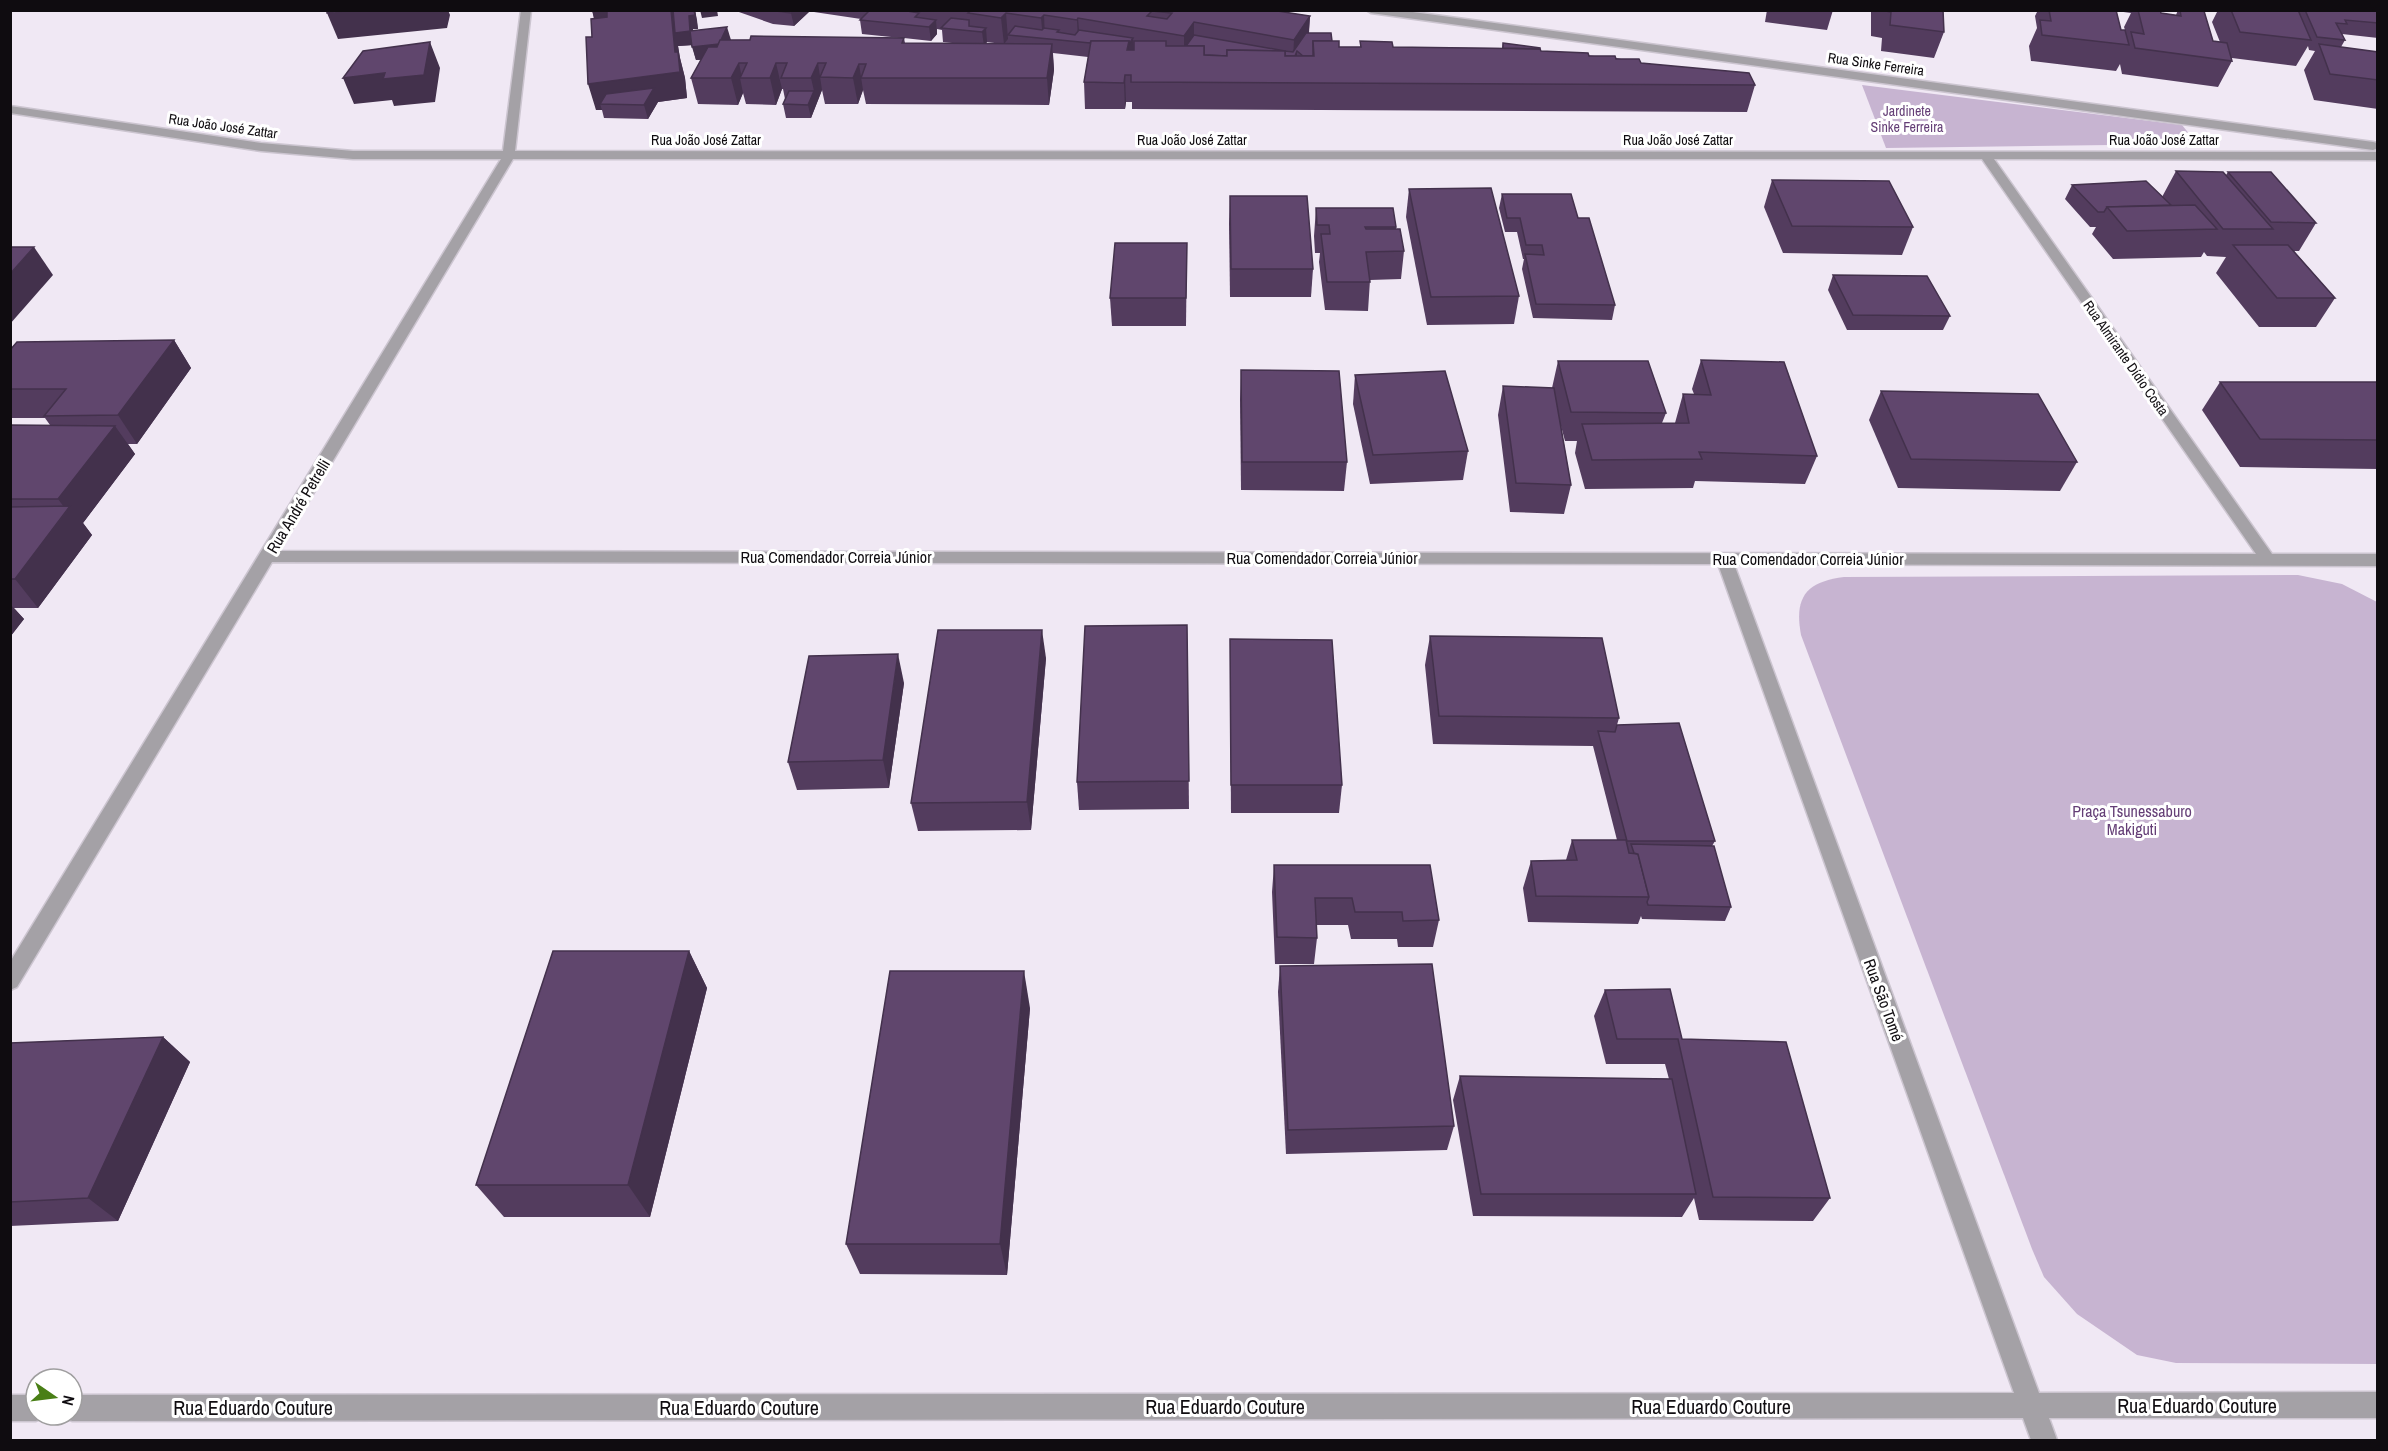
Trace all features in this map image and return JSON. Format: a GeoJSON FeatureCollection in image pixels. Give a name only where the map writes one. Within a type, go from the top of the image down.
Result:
{"type":"FeatureCollection","features":[{"type":"Feature","properties":{"kind":"street","name":"Rua André Petrelli"},"geometry":{"type":"LineString","coordinates":[[10,981],[509,155],[525,10]]}},
{"type":"Feature","properties":{"kind":"street","name":"Rua Sinke Ferreira"},"geometry":{"type":"LineString","coordinates":[[1371,10],[1433,15],[2378,146]]}},
{"type":"Feature","properties":{"kind":"street","name":"Rua João José Zattar"},"geometry":{"type":"LineString","coordinates":[[10,110],[288,150],[353,155],[2378,156]]}},
{"type":"Feature","properties":{"kind":"street","name":"Rua Almirante Dídio Costa"},"geometry":{"type":"LineString","coordinates":[[1985,155],[2268,560]]}},
{"type":"Feature","properties":{"kind":"street","name":"Rua Comendador Correia Júnior"},"geometry":{"type":"LineString","coordinates":[[267,556],[2378,560]]}},
{"type":"Feature","properties":{"kind":"street","name":"Rua São Tomé"},"geometry":{"type":"LineString","coordinates":[[1724,558],[2044,1440]]}},
{"type":"Feature","properties":{"kind":"street","name":"Rua Eduardo Couture"},"geometry":{"type":"LineString","coordinates":[[84,1408],[2378,1405]]}},
{"type":"Feature","properties":{"kind":"green space","name":"Jardinete Sinke Ferreira"},"geometry":{"type":"Polygon","coordinates":[[[1862,85],[2182,125],[2195,141],[2189,144],[1886,148],[1862,85]]]}},
{"type":"Feature","properties":{"kind":"green space","name":"Praça Tsunessaburo Makiguti"},"geometry":{"type":"Polygon","coordinates":[[[2298,575],[2342,584],[2377,602],[2377,1364],[2176,1363],[2137,1355],[2077,1314],[2044,1277],[1801,635],[1799,611],[1802,601],[1812,588],[1831,579],[1844,577],[2298,575]]]}},
{"type":"Feature","properties":{"kind":"building"},"geometry":{"type":"Polygon","coordinates":[[[327,10],[353,10],[327,13],[327,10]]]}},
{"type":"Feature","properties":{"kind":"building"},"geometry":{"type":"Polygon","coordinates":[[[607,10],[671,10],[675,52],[678,52],[680,72],[588,84],[586,37],[592,37],[591,19],[607,17],[607,10]]]}},
{"type":"Feature","properties":{"kind":"building"},"geometry":{"type":"Polygon","coordinates":[[[673,10],[694,10],[695,15],[689,16],[690,31],[675,33],[673,10]]]}},
{"type":"Feature","properties":{"kind":"building"},"geometry":{"type":"Polygon","coordinates":[[[769,10],[794,10],[791,13],[769,10]]]}},
{"type":"Feature","properties":{"kind":"building"},"geometry":{"type":"Polygon","coordinates":[[[870,10],[901,10],[919,13],[915,17],[936,20],[929,27],[860,20],[870,10]]]}},
{"type":"Feature","properties":{"kind":"building"},"geometry":{"type":"Polygon","coordinates":[[[971,10],[1271,10],[1310,16],[1294,40],[1194,22],[1184,36],[1078,18],[1077,20],[1044,15],[1041,18],[1006,13],[1001,18],[968,13],[971,10]],[[1152,11],[1147,16],[1167,19],[1172,13],[1152,11]]]}},
{"type":"Feature","properties":{"kind":"building"},"geometry":{"type":"Polygon","coordinates":[[[1879,10],[1943,10],[1944,32],[1890,25],[1891,12],[1879,10]]]}},
{"type":"Feature","properties":{"kind":"building"},"geometry":{"type":"Polygon","coordinates":[[[2049,10],[2116,10],[2121,30],[2125,30],[2129,45],[2042,35],[2040,20],[2051,21],[2049,10]]]}},
{"type":"Feature","properties":{"kind":"building"},"geometry":{"type":"Polygon","coordinates":[[[2138,10],[2160,10],[2161,13],[2181,16],[2180,10],[2204,11],[2213,41],[2227,43],[2232,61],[2135,48],[2131,32],[2144,34],[2138,10]]]}},
{"type":"Feature","properties":{"kind":"building"},"geometry":{"type":"Polygon","coordinates":[[[2231,10],[2298,10],[2311,40],[2240,32],[2231,10]]]}},
{"type":"Feature","properties":{"kind":"building"},"geometry":{"type":"Polygon","coordinates":[[[2305,10],[2377,10],[2378,23],[2345,20],[2347,24],[2336,23],[2345,40],[2317,37],[2305,10]]]}},
{"type":"Feature","properties":{"kind":"building"},"geometry":{"type":"Polygon","coordinates":[[[951,18],[969,20],[969,26],[986,28],[982,32],[941,28],[951,18]]]}},
{"type":"Feature","properties":{"kind":"building"},"geometry":{"type":"Polygon","coordinates":[[[1015,26],[1059,30],[1057,32],[1075,35],[1079,30],[1133,38],[1129,44],[1129,41],[1091,41],[1090,43],[1008,35],[1015,26]]]}},
{"type":"Feature","properties":{"kind":"building"},"geometry":{"type":"Polygon","coordinates":[[[727,27],[719,44],[692,47],[690,31],[727,27]]]}},
{"type":"Feature","properties":{"kind":"building"},"geometry":{"type":"Polygon","coordinates":[[[1306,33],[1331,33],[1332,41],[1313,41],[1313,56],[1303,56],[1297,51],[1295,56],[1285,56],[1285,51],[1293,52],[1306,33]]]}},
{"type":"Feature","properties":{"kind":"building"},"geometry":{"type":"Polygon","coordinates":[[[1194,35],[1285,51],[1227,50],[1227,56],[1204,55],[1204,46],[1186,46],[1194,35]]]}},
{"type":"Feature","properties":{"kind":"building"},"geometry":{"type":"Polygon","coordinates":[[[751,36],[904,38],[902,43],[1052,44],[1047,78],[861,78],[866,64],[859,64],[853,78],[820,77],[826,63],[818,63],[811,78],[781,78],[787,63],[776,63],[770,78],[740,78],[747,63],[739,63],[731,78],[691,78],[708,47],[717,47],[720,40],[750,40],[751,36]]]}},
{"type":"Feature","properties":{"kind":"building"},"geometry":{"type":"Polygon","coordinates":[[[1091,41],[1129,41],[1127,50],[1134,50],[1134,41],[1166,41],[1166,46],[1204,46],[1204,55],[1227,56],[1227,50],[1285,51],[1285,56],[1314,56],[1313,41],[1339,41],[1339,47],[1361,47],[1360,41],[1392,42],[1393,47],[1540,49],[1541,51],[1588,53],[1589,56],[1615,56],[1616,59],[1639,59],[1641,63],[1749,73],[1755,85],[1131,82],[1131,75],[1125,75],[1124,83],[1084,82],[1091,41]]]}},
{"type":"Feature","properties":{"kind":"building"},"geometry":{"type":"Polygon","coordinates":[[[430,42],[424,75],[383,79],[385,73],[343,78],[363,51],[430,42]]]}},
{"type":"Feature","properties":{"kind":"building"},"geometry":{"type":"Polygon","coordinates":[[[1503,43],[1540,48],[1540,49],[1503,48],[1503,43]]]}},
{"type":"Feature","properties":{"kind":"building"},"geometry":{"type":"Polygon","coordinates":[[[2319,44],[2378,52],[2378,80],[2330,74],[2319,44]]]}},
{"type":"Feature","properties":{"kind":"building"},"geometry":{"type":"Polygon","coordinates":[[[654,88],[644,105],[600,104],[606,94],[654,88]]]}},
{"type":"Feature","properties":{"kind":"building"},"geometry":{"type":"Polygon","coordinates":[[[789,91],[814,91],[808,105],[783,104],[789,91]]]}},
{"type":"Feature","properties":{"kind":"building"},"geometry":{"type":"Polygon","coordinates":[[[2176,171],[2223,172],[2273,229],[2223,229],[2176,171]]]}},
{"type":"Feature","properties":{"kind":"building"},"geometry":{"type":"Polygon","coordinates":[[[2228,172],[2271,172],[2316,223],[2271,222],[2228,172]]]}},
{"type":"Feature","properties":{"kind":"building"},"geometry":{"type":"Polygon","coordinates":[[[1772,180],[1889,181],[1913,227],[1792,226],[1772,180]]]}},
{"type":"Feature","properties":{"kind":"building"},"geometry":{"type":"Polygon","coordinates":[[[2146,181],[2171,205],[2107,207],[2104,212],[2098,212],[2072,185],[2146,181]]]}},
{"type":"Feature","properties":{"kind":"building"},"geometry":{"type":"Polygon","coordinates":[[[1491,188],[1519,296],[1431,297],[1409,189],[1491,188]]]}},
{"type":"Feature","properties":{"kind":"building"},"geometry":{"type":"Polygon","coordinates":[[[1502,194],[1571,194],[1578,218],[1589,218],[1615,305],[1536,304],[1525,254],[1544,255],[1542,245],[1526,245],[1520,218],[1507,218],[1502,194]]]}},
{"type":"Feature","properties":{"kind":"building"},"geometry":{"type":"Polygon","coordinates":[[[1230,196],[1307,196],[1313,269],[1231,269],[1230,196]]]}},
{"type":"Feature","properties":{"kind":"building"},"geometry":{"type":"Polygon","coordinates":[[[2195,205],[2217,229],[2127,231],[2107,207],[2195,205]]]}},
{"type":"Feature","properties":{"kind":"building"},"geometry":{"type":"Polygon","coordinates":[[[1316,208],[1393,208],[1396,227],[1365,227],[1366,229],[1400,229],[1404,251],[1366,252],[1370,282],[1327,282],[1321,234],[1330,234],[1329,225],[1317,225],[1316,208]]]}},
{"type":"Feature","properties":{"kind":"building"},"geometry":{"type":"Polygon","coordinates":[[[1115,243],[1187,243],[1186,298],[1110,298],[1115,243]]]}},
{"type":"Feature","properties":{"kind":"building"},"geometry":{"type":"Polygon","coordinates":[[[2233,245],[2288,245],[2335,298],[2277,298],[2233,245]]]}},
{"type":"Feature","properties":{"kind":"building"},"geometry":{"type":"Polygon","coordinates":[[[10,247],[34,247],[10,274],[10,247]]]}},
{"type":"Feature","properties":{"kind":"building"},"geometry":{"type":"Polygon","coordinates":[[[1833,275],[1927,276],[1950,316],[1853,315],[1833,275]]]}},
{"type":"Feature","properties":{"kind":"building"},"geometry":{"type":"Polygon","coordinates":[[[174,340],[118,415],[44,416],[66,389],[10,389],[10,350],[17,342],[174,340]]]}},
{"type":"Feature","properties":{"kind":"building"},"geometry":{"type":"Polygon","coordinates":[[[1701,360],[1784,362],[1817,456],[1699,452],[1702,459],[1592,460],[1582,424],[1689,423],[1683,394],[1711,395],[1701,360]]]}},
{"type":"Feature","properties":{"kind":"building"},"geometry":{"type":"Polygon","coordinates":[[[1558,361],[1648,361],[1666,413],[1571,412],[1558,361]]]}},
{"type":"Feature","properties":{"kind":"building"},"geometry":{"type":"Polygon","coordinates":[[[1241,370],[1339,371],[1347,462],[1242,462],[1241,370]]]}},
{"type":"Feature","properties":{"kind":"building"},"geometry":{"type":"Polygon","coordinates":[[[1445,371],[1468,451],[1373,455],[1355,375],[1445,371]]]}},
{"type":"Feature","properties":{"kind":"building"},"geometry":{"type":"Polygon","coordinates":[[[2220,382],[2378,382],[2378,440],[2260,439],[2220,382]]]}},
{"type":"Feature","properties":{"kind":"building"},"geometry":{"type":"Polygon","coordinates":[[[1503,386],[1554,388],[1571,485],[1516,483],[1503,386]]]}},
{"type":"Feature","properties":{"kind":"building"},"geometry":{"type":"Polygon","coordinates":[[[1881,391],[2038,394],[2077,462],[1911,459],[1881,391]]]}},
{"type":"Feature","properties":{"kind":"building"},"geometry":{"type":"Polygon","coordinates":[[[10,425],[115,426],[58,499],[10,499],[10,425]]]}},
{"type":"Feature","properties":{"kind":"building"},"geometry":{"type":"Polygon","coordinates":[[[70,506],[15,579],[10,579],[10,507],[70,506]]]}},
{"type":"Feature","properties":{"kind":"building"},"geometry":{"type":"Polygon","coordinates":[[[1187,625],[1189,781],[1077,782],[1085,626],[1187,625]]]}},
{"type":"Feature","properties":{"kind":"building"},"geometry":{"type":"Polygon","coordinates":[[[938,630],[1042,630],[1027,802],[911,803],[938,630]]]}},
{"type":"Feature","properties":{"kind":"building"},"geometry":{"type":"Polygon","coordinates":[[[1430,636],[1602,638],[1619,718],[1439,716],[1430,636]]]}},
{"type":"Feature","properties":{"kind":"building"},"geometry":{"type":"Polygon","coordinates":[[[1230,639],[1332,640],[1342,785],[1231,785],[1230,639]]]}},
{"type":"Feature","properties":{"kind":"building"},"geometry":{"type":"Polygon","coordinates":[[[898,654],[883,760],[788,762],[809,656],[898,654]]]}},
{"type":"Feature","properties":{"kind":"building"},"geometry":{"type":"Polygon","coordinates":[[[1679,723],[1715,841],[1627,841],[1598,731],[1615,732],[1617,725],[1679,723]]]}},
{"type":"Feature","properties":{"kind":"building"},"geometry":{"type":"Polygon","coordinates":[[[1572,840],[1626,840],[1629,853],[1638,854],[1649,897],[1536,896],[1531,861],[1577,860],[1572,840]]]}},
{"type":"Feature","properties":{"kind":"building"},"geometry":{"type":"Polygon","coordinates":[[[1631,844],[1714,846],[1731,907],[1648,905],[1649,897],[1638,854],[1634,853],[1631,844]]]}},
{"type":"Feature","properties":{"kind":"building"},"geometry":{"type":"Polygon","coordinates":[[[1274,865],[1430,865],[1439,920],[1403,921],[1402,912],[1355,912],[1352,898],[1315,898],[1317,938],[1277,937],[1274,865]]]}},
{"type":"Feature","properties":{"kind":"building"},"geometry":{"type":"Polygon","coordinates":[[[553,951],[689,951],[628,1185],[476,1185],[553,951]]]}},
{"type":"Feature","properties":{"kind":"building"},"geometry":{"type":"Polygon","coordinates":[[[1432,964],[1454,1126],[1288,1130],[1280,966],[1432,964]]]}},
{"type":"Feature","properties":{"kind":"building"},"geometry":{"type":"Polygon","coordinates":[[[890,971],[1024,971],[1000,1244],[846,1244],[890,971]]]}},
{"type":"Feature","properties":{"kind":"building"},"geometry":{"type":"Polygon","coordinates":[[[1670,989],[1682,1039],[1786,1042],[1830,1198],[1713,1197],[1678,1039],[1617,1039],[1605,990],[1670,989]]]}},
{"type":"Feature","properties":{"kind":"building"},"geometry":{"type":"Polygon","coordinates":[[[163,1037],[88,1198],[10,1202],[10,1043],[163,1037]]]}},
{"type":"Feature","properties":{"kind":"building"},"geometry":{"type":"Polygon","coordinates":[[[1460,1076],[1672,1079],[1696,1194],[1481,1194],[1460,1076]]]}}]}
